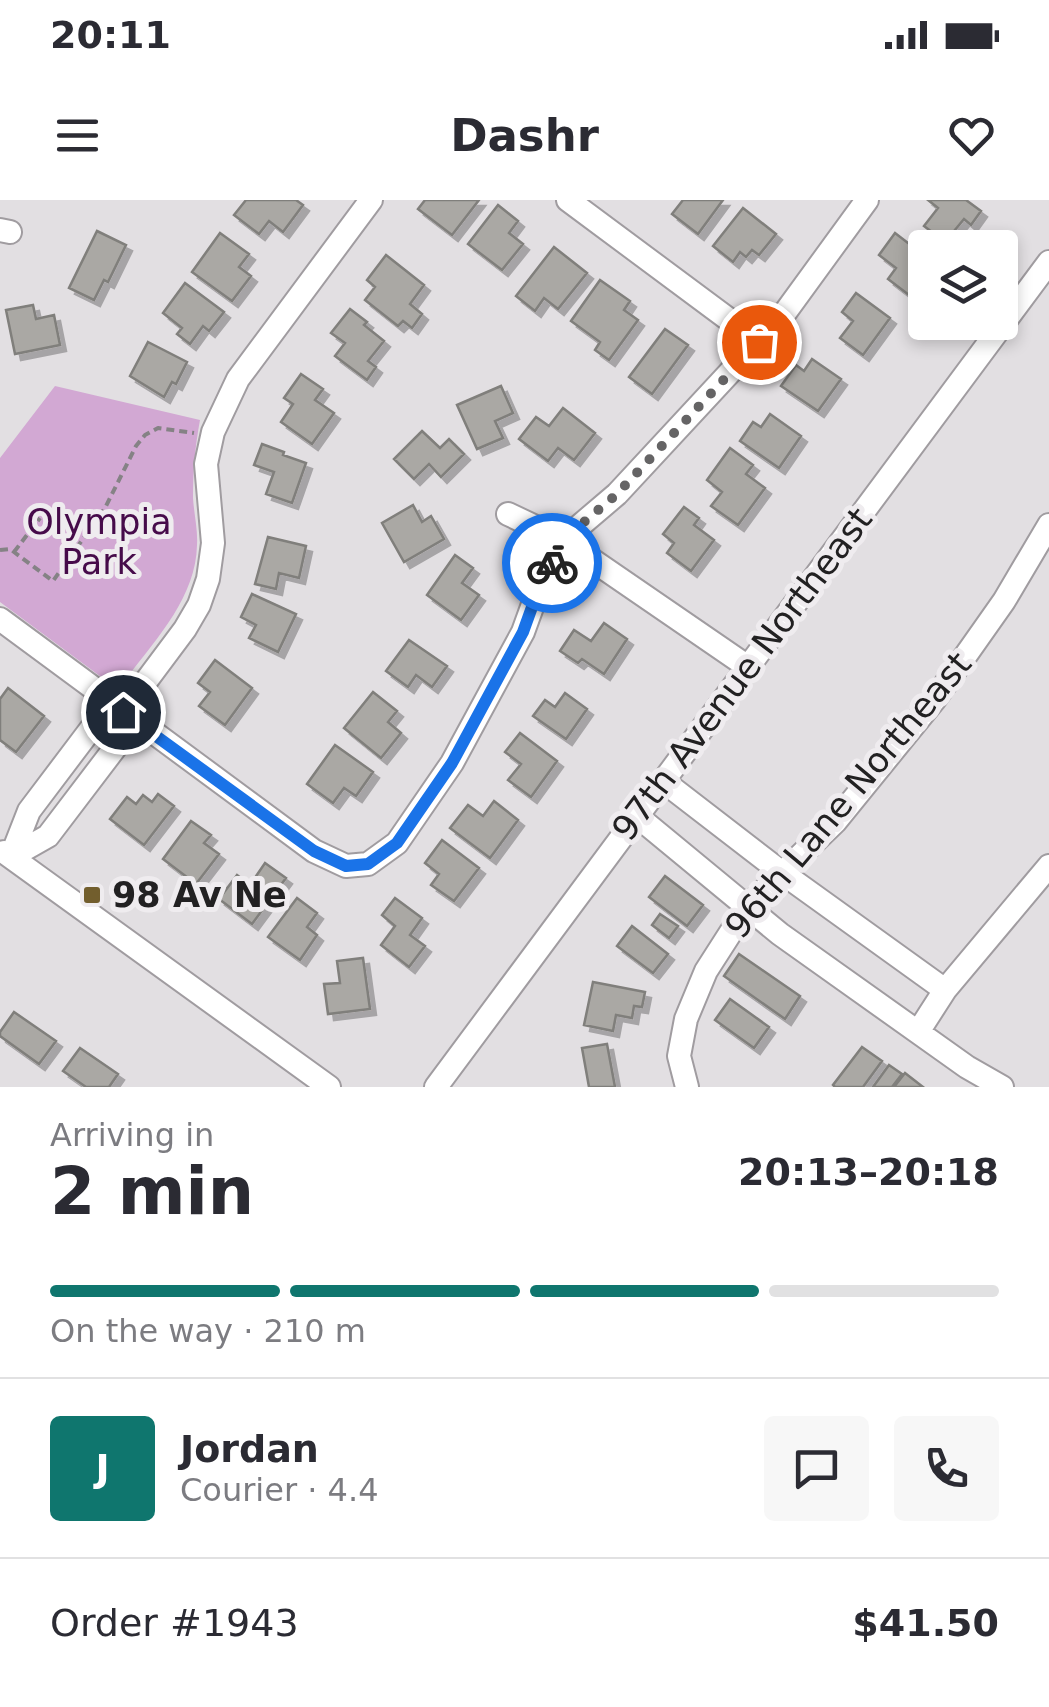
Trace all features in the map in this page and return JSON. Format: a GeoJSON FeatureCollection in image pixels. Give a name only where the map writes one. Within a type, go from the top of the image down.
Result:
{"type":"FeatureCollection","features":[{"type":"Feature","properties":{"kind":"street"},"geometry":{"type":"LineString","coordinates":[[6,853],[48,836],[121,740],[123,712],[199,604],[208,580],[213,543],[206,464],[213,432],[238,379],[371,200]]}},
{"type":"Feature","properties":{"kind":"street"},"geometry":{"type":"LineString","coordinates":[[568,200],[759,342]]}},
{"type":"Feature","properties":{"kind":"street"},"geometry":{"type":"LineString","coordinates":[[0,619],[314,851],[346,866],[368,864],[397,843],[452,763],[523,632],[563,540],[617,494],[759,342],[868,200]]}},
{"type":"Feature","properties":{"kind":"street","name":"97th Avenue Northeast"},"geometry":{"type":"LineString","coordinates":[[436,1087],[1049,262]]}},
{"type":"Feature","properties":{"kind":"street"},"geometry":{"type":"LineString","coordinates":[[508,514],[563,540],[748,667]]}},
{"type":"Feature","properties":{"kind":"street","name":"96th Lane Northeast"},"geometry":{"type":"LineString","coordinates":[[686,1082],[679,1056],[686,1019],[706,971],[747,907],[834,822],[936,700],[1049,525]]}},
{"type":"Feature","properties":{"kind":"street"},"geometry":{"type":"LineString","coordinates":[[663,781],[945,990]]}},
{"type":"Feature","properties":{"kind":"street"},"geometry":{"type":"LineString","coordinates":[[637,816],[780,934],[967,1067],[1002,1087]]}},
{"type":"Feature","properties":{"kind":"street"},"geometry":{"type":"LineString","coordinates":[[6,853],[329,1087]]}},
{"type":"Feature","properties":{"kind":"street"},"geometry":{"type":"LineString","coordinates":[[918,1032],[945,990],[1049,866]]}},
{"type":"Feature","properties":{"kind":"path"},"geometry":{"type":"LineString","coordinates":[[0,550],[10,549],[53,581],[105,508],[136,446],[146,435],[158,428],[213,432]]}},
{"type":"Feature","properties":{"kind":"path"},"geometry":{"type":"LineString","coordinates":[[14,552],[40,518]]}},
{"type":"Feature","properties":{"kind":"green space","name":"Olympia Park"},"geometry":{"type":"Polygon","coordinates":[[[55,386],[200,420],[193,488],[197,545],[190,581],[163,631],[129,675],[117,681],[104,679],[0,602],[0,458],[55,386]]]}},
{"type":"Feature","properties":{"kind":"building"},"geometry":{"type":"Polygon","coordinates":[[[246,200],[296,200],[303,205],[283,232],[269,221],[259,234],[234,215],[246,200]]]}},
{"type":"Feature","properties":{"kind":"building"},"geometry":{"type":"Polygon","coordinates":[[[425,200],[479,200],[452,235],[418,209],[425,200]]]}},
{"type":"Feature","properties":{"kind":"building"},"geometry":{"type":"Polygon","coordinates":[[[683,200],[723,200],[698,234],[672,214],[683,200]]]}},
{"type":"Feature","properties":{"kind":"building"},"geometry":{"type":"Polygon","coordinates":[[[928,200],[966,200],[981,211],[971,225],[964,219],[955,230],[929,230],[924,226],[938,208],[928,200]]]}},
{"type":"Feature","properties":{"kind":"building"},"geometry":{"type":"Polygon","coordinates":[[[498,205],[518,221],[509,233],[523,244],[502,270],[468,244],[498,205]]]}},
{"type":"Feature","properties":{"kind":"building"},"geometry":{"type":"Polygon","coordinates":[[[743,208],[776,234],[759,255],[752,250],[746,257],[740,252],[733,262],[713,246],[743,208]]]}},
{"type":"Feature","properties":{"kind":"building"},"geometry":{"type":"Polygon","coordinates":[[[97,231],[126,245],[108,282],[104,280],[94,300],[69,288],[97,231]]]}},
{"type":"Feature","properties":{"kind":"building"},"geometry":{"type":"Polygon","coordinates":[[[220,233],[249,254],[239,267],[251,276],[232,301],[192,272],[220,233]]]}},
{"type":"Feature","properties":{"kind":"building"},"geometry":{"type":"Polygon","coordinates":[[[895,233],[908,243],[908,294],[888,279],[896,268],[879,255],[895,233]]]}},
{"type":"Feature","properties":{"kind":"building"},"geometry":{"type":"Polygon","coordinates":[[[554,247],[587,273],[558,309],[544,298],[535,311],[516,296],[554,247]]]}},
{"type":"Feature","properties":{"kind":"building"},"geometry":{"type":"Polygon","coordinates":[[[386,255],[424,285],[410,304],[422,314],[412,328],[403,321],[398,326],[365,300],[375,287],[367,280],[386,255]]]}},
{"type":"Feature","properties":{"kind":"building"},"geometry":{"type":"Polygon","coordinates":[[[600,280],[630,301],[624,310],[638,320],[609,360],[595,350],[600,342],[571,321],[600,280]]]}},
{"type":"Feature","properties":{"kind":"building"},"geometry":{"type":"Polygon","coordinates":[[[185,283],[224,312],[209,331],[203,326],[190,344],[177,334],[182,328],[163,313],[185,283]]]}},
{"type":"Feature","properties":{"kind":"building"},"geometry":{"type":"Polygon","coordinates":[[[856,293],[890,318],[863,355],[840,338],[853,321],[842,312],[856,293]]]}},
{"type":"Feature","properties":{"kind":"building"},"geometry":{"type":"Polygon","coordinates":[[[33,305],[36,319],[54,315],[60,345],[15,354],[6,310],[33,305]]]}},
{"type":"Feature","properties":{"kind":"building"},"geometry":{"type":"Polygon","coordinates":[[[350,309],[384,341],[368,361],[376,367],[367,380],[335,356],[345,343],[331,333],[350,309]]]}},
{"type":"Feature","properties":{"kind":"building"},"geometry":{"type":"Polygon","coordinates":[[[665,329],[688,345],[652,394],[629,377],[665,329]]]}},
{"type":"Feature","properties":{"kind":"building"},"geometry":{"type":"Polygon","coordinates":[[[148,342],[187,362],[164,397],[130,376],[148,342]]]}},
{"type":"Feature","properties":{"kind":"building"},"geometry":{"type":"Polygon","coordinates":[[[812,359],[841,379],[818,411],[781,386],[796,365],[804,371],[812,359]]]}},
{"type":"Feature","properties":{"kind":"building"},"geometry":{"type":"Polygon","coordinates":[[[301,374],[323,389],[315,400],[334,413],[312,444],[281,422],[293,404],[284,398],[301,374]]]}},
{"type":"Feature","properties":{"kind":"building"},"geometry":{"type":"Polygon","coordinates":[[[501,386],[513,413],[495,421],[503,438],[477,449],[457,405],[501,386]]]}},
{"type":"Feature","properties":{"kind":"building"},"geometry":{"type":"Polygon","coordinates":[[[563,408],[595,433],[574,460],[558,448],[548,461],[519,439],[536,417],[549,426],[563,408]]]}},
{"type":"Feature","properties":{"kind":"building"},"geometry":{"type":"Polygon","coordinates":[[[770,414],[801,436],[779,468],[740,441],[753,422],[761,427],[770,414]]]}},
{"type":"Feature","properties":{"kind":"building"},"geometry":{"type":"Polygon","coordinates":[[[422,431],[440,448],[449,439],[464,454],[441,477],[429,464],[414,479],[394,459],[422,431]]]}},
{"type":"Feature","properties":{"kind":"building"},"geometry":{"type":"Polygon","coordinates":[[[262,444],[306,463],[292,503],[266,494],[274,472],[254,465],[262,444]]]}},
{"type":"Feature","properties":{"kind":"building"},"geometry":{"type":"Polygon","coordinates":[[[730,448],[753,465],[746,474],[765,488],[738,525],[711,506],[722,492],[707,480],[730,448]]]}},
{"type":"Feature","properties":{"kind":"building"},"geometry":{"type":"Polygon","coordinates":[[[413,505],[422,522],[431,516],[444,539],[404,562],[382,523],[413,505]]]}},
{"type":"Feature","properties":{"kind":"building"},"geometry":{"type":"Polygon","coordinates":[[[684,507],[699,518],[694,525],[714,540],[691,571],[667,553],[674,543],[663,534],[684,507]]]}},
{"type":"Feature","properties":{"kind":"building"},"geometry":{"type":"Polygon","coordinates":[[[268,537],[306,546],[299,578],[279,573],[276,589],[255,584],[268,537]]]}},
{"type":"Feature","properties":{"kind":"building"},"geometry":{"type":"Polygon","coordinates":[[[455,555],[473,568],[462,583],[479,595],[461,620],[427,595],[455,555]]]}},
{"type":"Feature","properties":{"kind":"building"},"geometry":{"type":"Polygon","coordinates":[[[252,594],[296,614],[278,652],[249,638],[256,625],[241,617],[252,594]]]}},
{"type":"Feature","properties":{"kind":"building"},"geometry":{"type":"Polygon","coordinates":[[[604,623],[627,639],[604,674],[582,659],[578,663],[560,651],[574,630],[591,641],[604,623]]]}},
{"type":"Feature","properties":{"kind":"building"},"geometry":{"type":"Polygon","coordinates":[[[409,640],[447,666],[432,687],[416,675],[408,687],[386,671],[409,640]]]}},
{"type":"Feature","properties":{"kind":"building"},"geometry":{"type":"Polygon","coordinates":[[[215,660],[252,688],[225,725],[199,706],[210,692],[198,683],[215,660]]]}},
{"type":"Feature","properties":{"kind":"building"},"geometry":{"type":"Polygon","coordinates":[[[8,688],[44,716],[16,752],[0,740],[0,699],[8,688]]]}},
{"type":"Feature","properties":{"kind":"building"},"geometry":{"type":"Polygon","coordinates":[[[373,692],[397,711],[388,722],[401,733],[381,758],[344,728],[373,692]]]}},
{"type":"Feature","properties":{"kind":"building"},"geometry":{"type":"Polygon","coordinates":[[[565,693],[587,709],[566,739],[533,716],[545,700],[555,707],[565,693]]]}},
{"type":"Feature","properties":{"kind":"building"},"geometry":{"type":"Polygon","coordinates":[[[520,733],[557,761],[531,797],[508,780],[521,764],[505,752],[520,733]]]}},
{"type":"Feature","properties":{"kind":"building"},"geometry":{"type":"Polygon","coordinates":[[[335,745],[373,772],[356,796],[344,788],[333,803],[307,784],[335,745]]]}},
{"type":"Feature","properties":{"kind":"building"},"geometry":{"type":"Polygon","coordinates":[[[158,794],[174,806],[144,845],[110,819],[127,797],[136,804],[143,795],[152,802],[158,794]]]}},
{"type":"Feature","properties":{"kind":"building"},"geometry":{"type":"Polygon","coordinates":[[[494,801],[518,820],[490,858],[450,828],[468,805],[483,816],[494,801]]]}},
{"type":"Feature","properties":{"kind":"building"},"geometry":{"type":"Polygon","coordinates":[[[191,821],[211,835],[204,843],[219,854],[196,884],[163,859],[191,821]]]}},
{"type":"Feature","properties":{"kind":"building"},"geometry":{"type":"Polygon","coordinates":[[[442,840],[479,868],[454,901],[431,885],[439,874],[425,863],[442,840]]]}},
{"type":"Feature","properties":{"kind":"building"},"geometry":{"type":"Polygon","coordinates":[[[265,863],[286,878],[252,924],[219,899],[237,875],[250,885],[265,863]]]}},
{"type":"Feature","properties":{"kind":"building"},"geometry":{"type":"Polygon","coordinates":[[[665,876],[703,905],[687,926],[649,897],[665,876]]]}},
{"type":"Feature","properties":{"kind":"building"},"geometry":{"type":"Polygon","coordinates":[[[297,898],[317,913],[307,927],[317,935],[300,960],[268,937],[297,898]]]}},
{"type":"Feature","properties":{"kind":"building"},"geometry":{"type":"Polygon","coordinates":[[[395,898],[422,918],[410,935],[425,946],[409,967],[381,945],[395,926],[382,915],[395,898]]]}},
{"type":"Feature","properties":{"kind":"building"},"geometry":{"type":"Polygon","coordinates":[[[660,914],[678,926],[669,938],[652,925],[660,914]]]}},
{"type":"Feature","properties":{"kind":"building"},"geometry":{"type":"Polygon","coordinates":[[[632,926],[668,954],[653,973],[617,946],[632,926]]]}},
{"type":"Feature","properties":{"kind":"building"},"geometry":{"type":"Polygon","coordinates":[[[739,954],[800,996],[785,1019],[724,976],[739,954]]]}},
{"type":"Feature","properties":{"kind":"building"},"geometry":{"type":"Polygon","coordinates":[[[363,958],[370,1009],[328,1014],[324,984],[340,983],[337,961],[363,958]]]}},
{"type":"Feature","properties":{"kind":"building"},"geometry":{"type":"Polygon","coordinates":[[[593,982],[645,992],[642,1007],[634,1006],[632,1018],[616,1015],[613,1031],[584,1025],[593,982]]]}},
{"type":"Feature","properties":{"kind":"building"},"geometry":{"type":"Polygon","coordinates":[[[730,999],[769,1027],[754,1048],[715,1020],[730,999]]]}},
{"type":"Feature","properties":{"kind":"building"},"geometry":{"type":"Polygon","coordinates":[[[14,1012],[56,1041],[39,1064],[0,1036],[14,1012]]]}},
{"type":"Feature","properties":{"kind":"building"},"geometry":{"type":"Polygon","coordinates":[[[607,1044],[615,1087],[589,1087],[582,1048],[607,1044]]]}},
{"type":"Feature","properties":{"kind":"building"},"geometry":{"type":"Polygon","coordinates":[[[862,1047],[882,1061],[863,1087],[835,1087],[833,1085],[862,1047]]]}},
{"type":"Feature","properties":{"kind":"building"},"geometry":{"type":"Polygon","coordinates":[[[80,1048],[118,1074],[109,1087],[86,1087],[63,1071],[80,1048]]]}},
{"type":"Feature","properties":{"kind":"building"},"geometry":{"type":"Polygon","coordinates":[[[889,1065],[902,1074],[892,1087],[873,1087],[889,1065]]]}},
{"type":"Feature","properties":{"kind":"building"},"geometry":{"type":"Polygon","coordinates":[[[905,1073],[923,1087],[894,1087],[905,1073]]]}},
{"type":"Feature","properties":{"kind":"way so far"},"geometry":{"type":"LineString","coordinates":[[552,563],[563,540],[617,494],[759,342]]}},
{"type":"Feature","properties":{"kind":"place","name":"98 Av Ne"},"geometry":{"type":"Point","coordinates":[92,895]}},
{"type":"Feature","properties":{"kind":"route"},"geometry":{"type":"LineString","coordinates":[[123,712],[314,851],[346,866],[368,864],[397,843],[452,763],[523,632],[552,563]]}}]}
